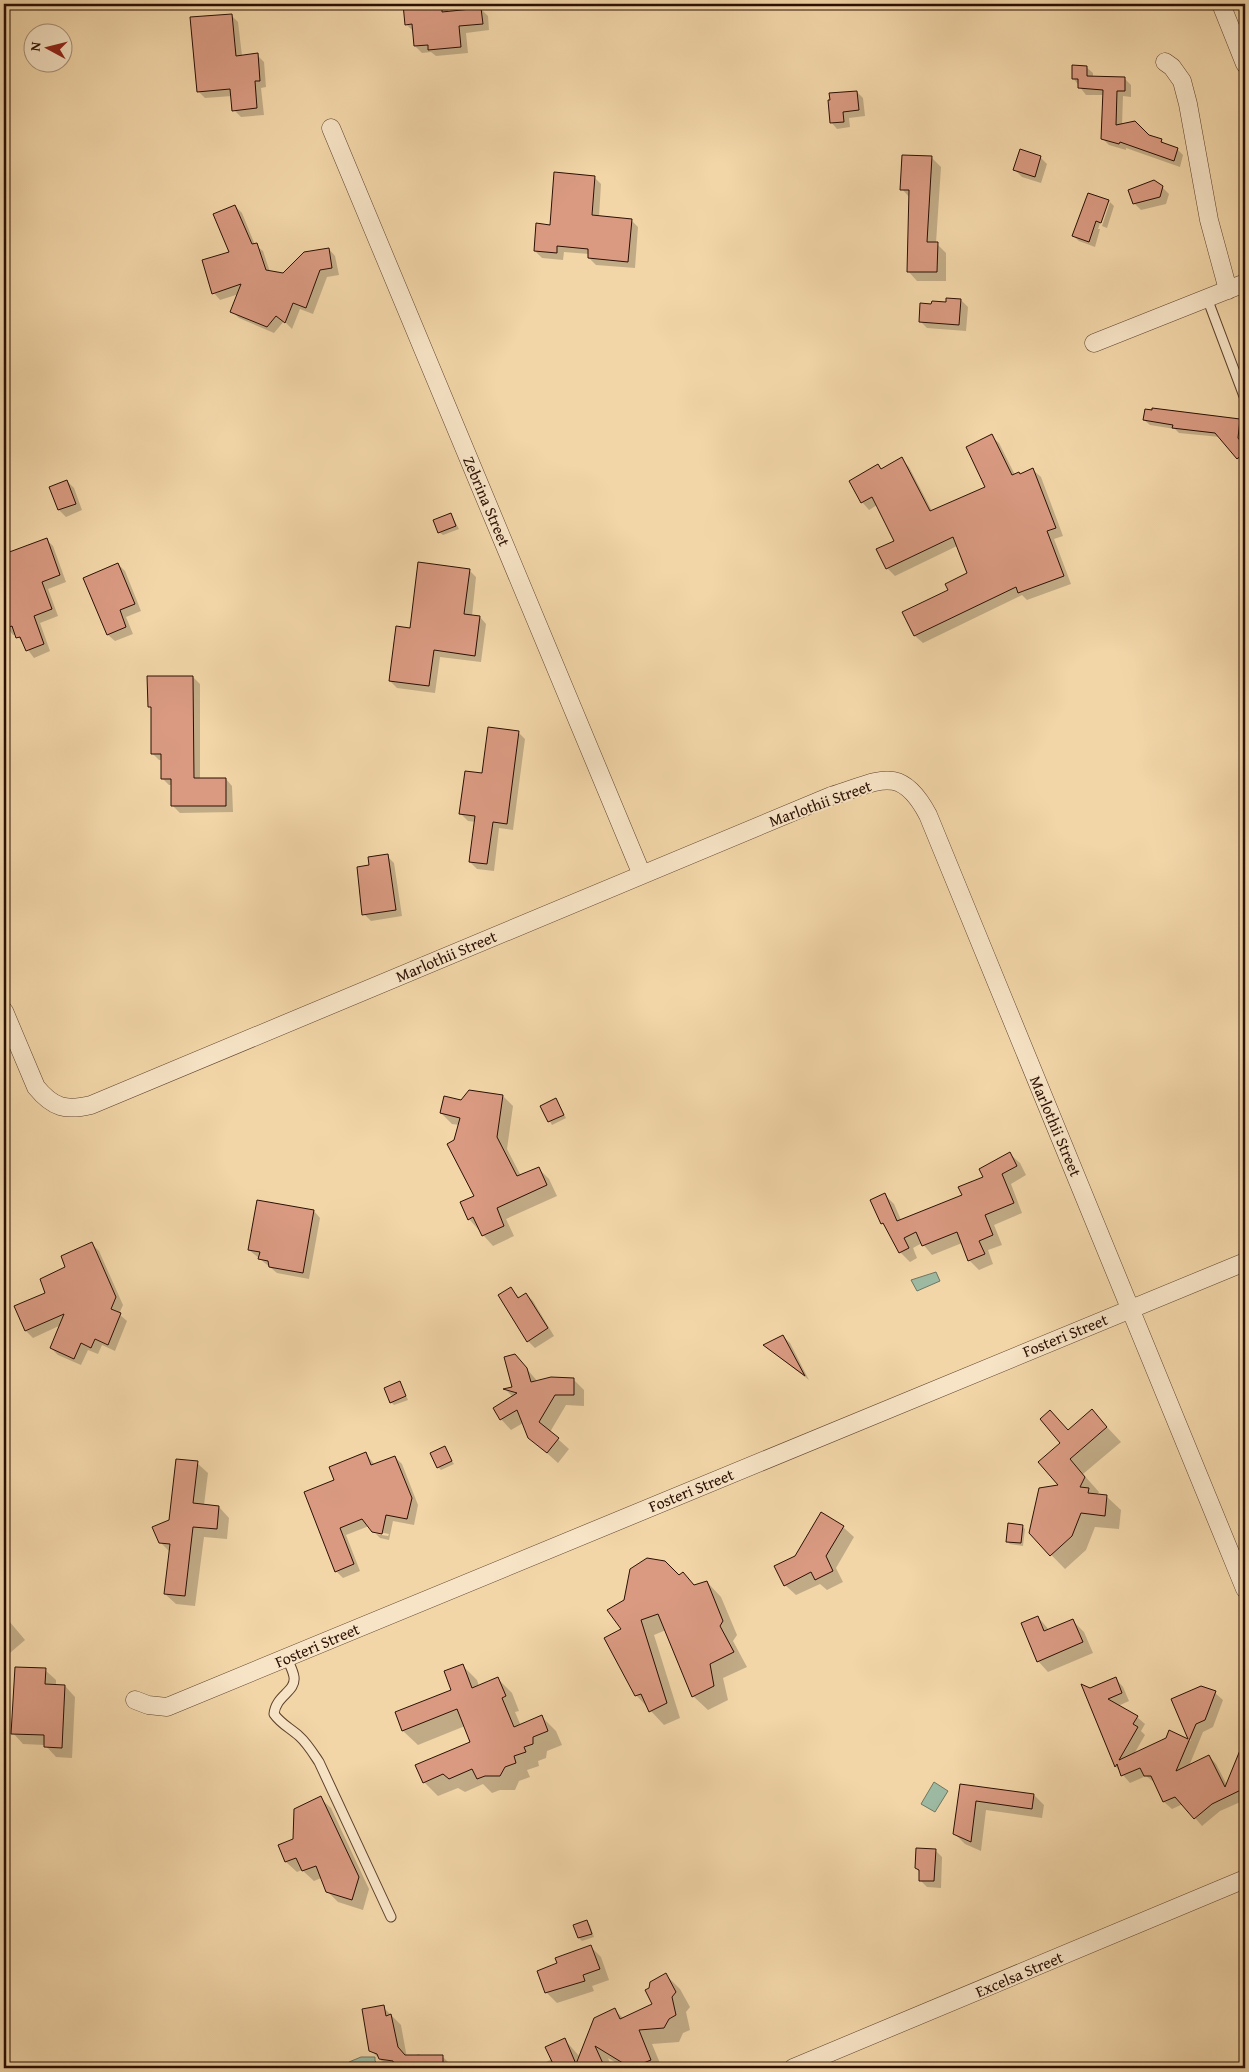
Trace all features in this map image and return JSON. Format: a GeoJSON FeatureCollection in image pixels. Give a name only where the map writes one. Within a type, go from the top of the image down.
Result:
{"type":"FeatureCollection","features":[{"type":"Feature","properties":{"kind":"street"},"geometry":{"type":"LineString","coordinates":[[1221,4],[1245,64]]}},
{"type":"Feature","properties":{"kind":"street"},"geometry":{"type":"LineString","coordinates":[[1165,62],[1172,67],[1182,81],[1188,104],[1209,220],[1228,290]]}},
{"type":"Feature","properties":{"kind":"street","name":"Zebrina Street"},"geometry":{"type":"LineString","coordinates":[[331,128],[642,874]]}},
{"type":"Feature","properties":{"kind":"street"},"geometry":{"type":"LineString","coordinates":[[1094,344],[1245,283]]}},
{"type":"Feature","properties":{"kind":"street","name":"Marlothii Street"},"geometry":{"type":"LineString","coordinates":[[4,1011],[36,1087],[43,1096],[59,1106],[70,1109],[91,1105],[831,796],[886,780],[900,781],[920,799],[928,816],[1245,1589]]}},
{"type":"Feature","properties":{"kind":"street","name":"Fosteri Street"},"geometry":{"type":"LineString","coordinates":[[135,1700],[148,1705],[167,1707],[1245,1262]]}},
{"type":"Feature","properties":{"kind":"street","name":"Excelsa Street"},"geometry":{"type":"LineString","coordinates":[[793,2068],[1245,1879]]}},
{"type":"Feature","properties":{"kind":"lane"},"geometry":{"type":"LineString","coordinates":[[1207,298],[1245,399]]}},
{"type":"Feature","properties":{"kind":"lane"},"geometry":{"type":"LineString","coordinates":[[287,1658],[294,1676],[294,1683],[279,1699],[275,1706],[274,1714],[280,1722],[300,1736],[319,1762],[391,1917]]}},
{"type":"Feature","properties":{"kind":"shaded area"},"geometry":{"type":"Polygon","coordinates":[[[936,1272],[940,1281],[917,1291],[911,1280],[936,1272]]]}},
{"type":"Feature","properties":{"kind":"shaded area"},"geometry":{"type":"Polygon","coordinates":[[[934,1782],[948,1791],[935,1812],[921,1804],[934,1782]]]}},
{"type":"Feature","properties":{"kind":"shaded area"},"geometry":{"type":"Polygon","coordinates":[[[361,2057],[375,2057],[375,2061],[381,2067],[347,2068],[349,2062],[361,2057]]]}},
{"type":"Feature","properties":{"kind":"building"},"geometry":{"type":"Polygon","coordinates":[[[403,4],[442,4],[442,12],[481,8],[483,24],[459,26],[461,47],[428,50],[428,45],[414,46],[412,24],[405,25],[403,4]]]}},
{"type":"Feature","properties":{"kind":"building"},"geometry":{"type":"Polygon","coordinates":[[[232,14],[236,56],[258,53],[260,81],[255,81],[257,108],[232,111],[230,89],[197,92],[190,17],[232,14]]]}},
{"type":"Feature","properties":{"kind":"building"},"geometry":{"type":"Polygon","coordinates":[[[1072,65],[1087,66],[1087,76],[1125,77],[1125,91],[1117,91],[1116,125],[1135,121],[1149,135],[1162,139],[1161,142],[1178,148],[1174,161],[1120,142],[1119,144],[1101,139],[1103,90],[1078,88],[1078,79],[1072,79],[1072,65]]]}},
{"type":"Feature","properties":{"kind":"building"},"geometry":{"type":"Polygon","coordinates":[[[857,91],[859,110],[843,112],[844,122],[830,123],[829,93],[857,91]]]}},
{"type":"Feature","properties":{"kind":"building"},"geometry":{"type":"Polygon","coordinates":[[[1020,149],[1041,156],[1035,177],[1013,170],[1020,149]]]}},
{"type":"Feature","properties":{"kind":"building"},"geometry":{"type":"Polygon","coordinates":[[[902,155],[932,156],[927,242],[938,242],[937,272],[907,272],[909,190],[900,190],[902,155]]]}},
{"type":"Feature","properties":{"kind":"building"},"geometry":{"type":"Polygon","coordinates":[[[554,172],[595,176],[592,215],[632,219],[628,262],[588,258],[588,249],[557,246],[557,253],[534,251],[536,223],[550,225],[554,172]]]}},
{"type":"Feature","properties":{"kind":"building"},"geometry":{"type":"Polygon","coordinates":[[[1154,180],[1163,186],[1160,197],[1133,204],[1128,190],[1154,180]]]}},
{"type":"Feature","properties":{"kind":"building"},"geometry":{"type":"Polygon","coordinates":[[[1088,193],[1109,200],[1101,223],[1096,221],[1089,242],[1072,236],[1088,193]]]}},
{"type":"Feature","properties":{"kind":"building"},"geometry":{"type":"Polygon","coordinates":[[[235,205],[252,244],[257,243],[266,270],[283,273],[304,252],[329,248],[332,268],[320,270],[306,308],[293,303],[285,323],[276,316],[267,327],[230,312],[241,284],[212,294],[202,260],[229,252],[213,214],[235,205]]]}},
{"type":"Feature","properties":{"kind":"building"},"geometry":{"type":"Polygon","coordinates":[[[946,298],[961,299],[959,325],[919,322],[920,303],[931,304],[932,301],[946,302],[946,298]]]}},
{"type":"Feature","properties":{"kind":"building"},"geometry":{"type":"Polygon","coordinates":[[[1152,408],[1240,419],[1238,438],[1245,447],[1245,452],[1237,459],[1215,433],[1172,428],[1173,425],[1143,420],[1145,409],[1152,410],[1152,408]]]}},
{"type":"Feature","properties":{"kind":"building"},"geometry":{"type":"Polygon","coordinates":[[[992,434],[1012,475],[1019,472],[1020,474],[1033,468],[1056,528],[1047,531],[1064,576],[1018,593],[1016,587],[914,636],[902,612],[948,590],[945,584],[967,573],[953,537],[886,569],[876,549],[894,541],[872,497],[861,503],[849,481],[878,464],[881,469],[902,457],[930,511],[985,487],[966,447],[992,434]]]}},
{"type":"Feature","properties":{"kind":"building"},"geometry":{"type":"Polygon","coordinates":[[[67,480],[76,504],[58,510],[49,487],[67,480]]]}},
{"type":"Feature","properties":{"kind":"building"},"geometry":{"type":"Polygon","coordinates":[[[451,513],[456,526],[438,533],[433,520],[451,513]]]}},
{"type":"Feature","properties":{"kind":"building"},"geometry":{"type":"Polygon","coordinates":[[[47,538],[60,575],[42,582],[52,609],[34,616],[44,644],[26,651],[20,637],[16,638],[12,626],[4,629],[4,554],[47,538]]]}},
{"type":"Feature","properties":{"kind":"building"},"geometry":{"type":"Polygon","coordinates":[[[418,562],[470,569],[464,614],[480,616],[475,656],[434,650],[429,686],[389,681],[396,626],[410,628],[418,562]]]}},
{"type":"Feature","properties":{"kind":"building"},"geometry":{"type":"Polygon","coordinates":[[[118,563],[135,604],[120,610],[126,627],[107,635],[83,578],[118,563]]]}},
{"type":"Feature","properties":{"kind":"building"},"geometry":{"type":"Polygon","coordinates":[[[147,676],[193,676],[194,778],[226,778],[226,806],[171,806],[171,779],[161,779],[161,754],[151,754],[151,707],[148,707],[147,676]]]}},
{"type":"Feature","properties":{"kind":"building"},"geometry":{"type":"Polygon","coordinates":[[[488,727],[519,731],[507,824],[493,822],[487,864],[469,862],[475,816],[459,814],[465,771],[482,773],[488,727]]]}},
{"type":"Feature","properties":{"kind":"building"},"geometry":{"type":"Polygon","coordinates":[[[388,854],[396,910],[362,915],[357,867],[369,865],[368,857],[388,854]]]}},
{"type":"Feature","properties":{"kind":"building"},"geometry":{"type":"Polygon","coordinates":[[[469,1090],[503,1095],[497,1137],[517,1176],[539,1167],[547,1185],[497,1208],[504,1226],[482,1236],[473,1217],[468,1220],[460,1202],[474,1196],[447,1144],[454,1140],[460,1118],[440,1113],[444,1096],[461,1100],[469,1090]]]}},
{"type":"Feature","properties":{"kind":"building"},"geometry":{"type":"Polygon","coordinates":[[[556,1098],[564,1115],[548,1122],[540,1106],[556,1098]]]}},
{"type":"Feature","properties":{"kind":"building"},"geometry":{"type":"Polygon","coordinates":[[[1010,1152],[1017,1166],[1002,1174],[1014,1203],[985,1215],[993,1235],[979,1241],[985,1254],[968,1261],[957,1232],[922,1246],[916,1232],[904,1238],[909,1248],[899,1253],[883,1223],[881,1224],[870,1200],[885,1193],[897,1221],[962,1195],[958,1187],[983,1177],[979,1169],[1010,1152]]]}},
{"type":"Feature","properties":{"kind":"building"},"geometry":{"type":"Polygon","coordinates":[[[257,1200],[314,1210],[303,1273],[269,1267],[268,1261],[258,1259],[260,1252],[248,1250],[257,1200]]]}},
{"type":"Feature","properties":{"kind":"building"},"geometry":{"type":"Polygon","coordinates":[[[92,1242],[116,1297],[111,1309],[121,1313],[108,1345],[95,1339],[91,1348],[81,1343],[74,1359],[50,1348],[64,1314],[25,1331],[14,1306],[45,1293],[40,1279],[65,1267],[61,1256],[92,1242]]]}},
{"type":"Feature","properties":{"kind":"building"},"geometry":{"type":"Polygon","coordinates":[[[511,1287],[518,1298],[526,1293],[548,1328],[527,1342],[498,1295],[511,1287]]]}},
{"type":"Feature","properties":{"kind":"building"},"geometry":{"type":"Polygon","coordinates":[[[783,1335],[805,1376],[763,1345],[783,1335]]]}},
{"type":"Feature","properties":{"kind":"building"},"geometry":{"type":"Polygon","coordinates":[[[515,1354],[527,1368],[531,1382],[551,1377],[574,1378],[574,1395],[555,1395],[539,1422],[559,1438],[547,1453],[528,1438],[517,1410],[500,1420],[493,1408],[517,1393],[503,1389],[512,1387],[504,1357],[515,1354]]]}},
{"type":"Feature","properties":{"kind":"building"},"geometry":{"type":"Polygon","coordinates":[[[400,1381],[406,1396],[390,1403],[384,1388],[400,1381]]]}},
{"type":"Feature","properties":{"kind":"building"},"geometry":{"type":"Polygon","coordinates":[[[1092,1409],[1107,1427],[1070,1459],[1085,1477],[1080,1487],[1089,1488],[1088,1493],[1107,1495],[1105,1516],[1081,1513],[1072,1536],[1050,1556],[1029,1533],[1039,1488],[1058,1485],[1038,1462],[1060,1443],[1040,1419],[1050,1410],[1068,1430],[1092,1409]]]}},
{"type":"Feature","properties":{"kind":"building"},"geometry":{"type":"Polygon","coordinates":[[[445,1446],[452,1461],[437,1468],[430,1453],[445,1446]]]}},
{"type":"Feature","properties":{"kind":"building"},"geometry":{"type":"Polygon","coordinates":[[[366,1452],[371,1465],[395,1456],[412,1498],[407,1519],[386,1515],[382,1534],[372,1532],[362,1519],[340,1528],[354,1564],[335,1572],[304,1492],[334,1480],[329,1467],[366,1452]]]}},
{"type":"Feature","properties":{"kind":"building"},"geometry":{"type":"Polygon","coordinates":[[[176,1459],[198,1461],[193,1503],[219,1506],[217,1529],[193,1527],[185,1596],[164,1594],[170,1544],[159,1543],[152,1527],[169,1520],[176,1459]]]}},
{"type":"Feature","properties":{"kind":"building"},"geometry":{"type":"Polygon","coordinates":[[[821,1512],[844,1526],[826,1556],[833,1571],[815,1580],[811,1572],[784,1586],[774,1566],[795,1556],[821,1512]]]}},
{"type":"Feature","properties":{"kind":"building"},"geometry":{"type":"Polygon","coordinates":[[[1008,1523],[1023,1525],[1021,1543],[1006,1542],[1008,1523]]]}},
{"type":"Feature","properties":{"kind":"building"},"geometry":{"type":"Polygon","coordinates":[[[647,1558],[665,1561],[679,1575],[683,1572],[694,1585],[707,1581],[723,1621],[720,1626],[734,1652],[710,1664],[714,1686],[692,1697],[658,1614],[641,1620],[667,1703],[649,1712],[641,1694],[635,1696],[604,1638],[621,1629],[607,1610],[624,1600],[630,1569],[647,1558]]]}},
{"type":"Feature","properties":{"kind":"building"},"geometry":{"type":"Polygon","coordinates":[[[1038,1616],[1044,1631],[1073,1619],[1083,1642],[1037,1662],[1021,1623],[1038,1616]]]}},
{"type":"Feature","properties":{"kind":"building"},"geometry":{"type":"Polygon","coordinates":[[[463,1664],[472,1688],[498,1677],[506,1696],[502,1698],[514,1727],[542,1715],[548,1731],[533,1737],[533,1744],[524,1747],[526,1752],[514,1756],[516,1763],[505,1767],[500,1776],[485,1776],[477,1779],[472,1769],[449,1779],[443,1774],[423,1783],[415,1765],[470,1742],[457,1709],[402,1731],[395,1712],[451,1690],[444,1671],[463,1664]]]}},
{"type":"Feature","properties":{"kind":"building"},"geometry":{"type":"Polygon","coordinates":[[[15,1667],[46,1668],[45,1684],[65,1685],[62,1748],[44,1747],[44,1735],[11,1734],[15,1667]]]}},
{"type":"Feature","properties":{"kind":"building"},"geometry":{"type":"Polygon","coordinates":[[[1116,1677],[1122,1693],[1108,1699],[1138,1716],[1133,1724],[1138,1727],[1119,1760],[1166,1738],[1169,1730],[1188,1739],[1171,1699],[1201,1686],[1216,1691],[1205,1720],[1196,1724],[1176,1771],[1209,1755],[1225,1787],[1245,1738],[1245,1788],[1212,1804],[1194,1819],[1175,1797],[1163,1802],[1151,1776],[1144,1776],[1140,1768],[1121,1776],[1117,1764],[1115,1767],[1081,1684],[1090,1688],[1116,1677]]]}},
{"type":"Feature","properties":{"kind":"building"},"geometry":{"type":"Polygon","coordinates":[[[960,1784],[1034,1794],[1032,1809],[976,1801],[971,1842],[953,1834],[960,1784]]]}},
{"type":"Feature","properties":{"kind":"building"},"geometry":{"type":"Polygon","coordinates":[[[321,1796],[359,1877],[352,1900],[326,1892],[316,1866],[302,1871],[296,1858],[285,1862],[278,1845],[293,1839],[294,1809],[321,1796]]]}},
{"type":"Feature","properties":{"kind":"building"},"geometry":{"type":"Polygon","coordinates":[[[916,1848],[936,1849],[934,1881],[919,1881],[919,1870],[915,1868],[916,1848]]]}},
{"type":"Feature","properties":{"kind":"building"},"geometry":{"type":"Polygon","coordinates":[[[587,1920],[592,1934],[578,1938],[573,1925],[587,1920]]]}},
{"type":"Feature","properties":{"kind":"building"},"geometry":{"type":"Polygon","coordinates":[[[591,1945],[600,1969],[583,1975],[585,1981],[545,1993],[537,1971],[557,1963],[555,1958],[591,1945]]]}},
{"type":"Feature","properties":{"kind":"building"},"geometry":{"type":"Polygon","coordinates":[[[666,1973],[676,1992],[672,1997],[676,2015],[669,2019],[664,2028],[639,2030],[651,2060],[631,2068],[595,2046],[605,2068],[555,2068],[545,2047],[565,2038],[576,2064],[594,2018],[615,2008],[620,2019],[652,2004],[645,1990],[649,1988],[650,1982],[666,1973]]]}},
{"type":"Feature","properties":{"kind":"building"},"geometry":{"type":"Polygon","coordinates":[[[384,2005],[386,2016],[391,2014],[398,2047],[405,2055],[443,2055],[443,2068],[395,2068],[393,2061],[379,2059],[377,2054],[369,2051],[362,2009],[384,2005]]]}}]}
